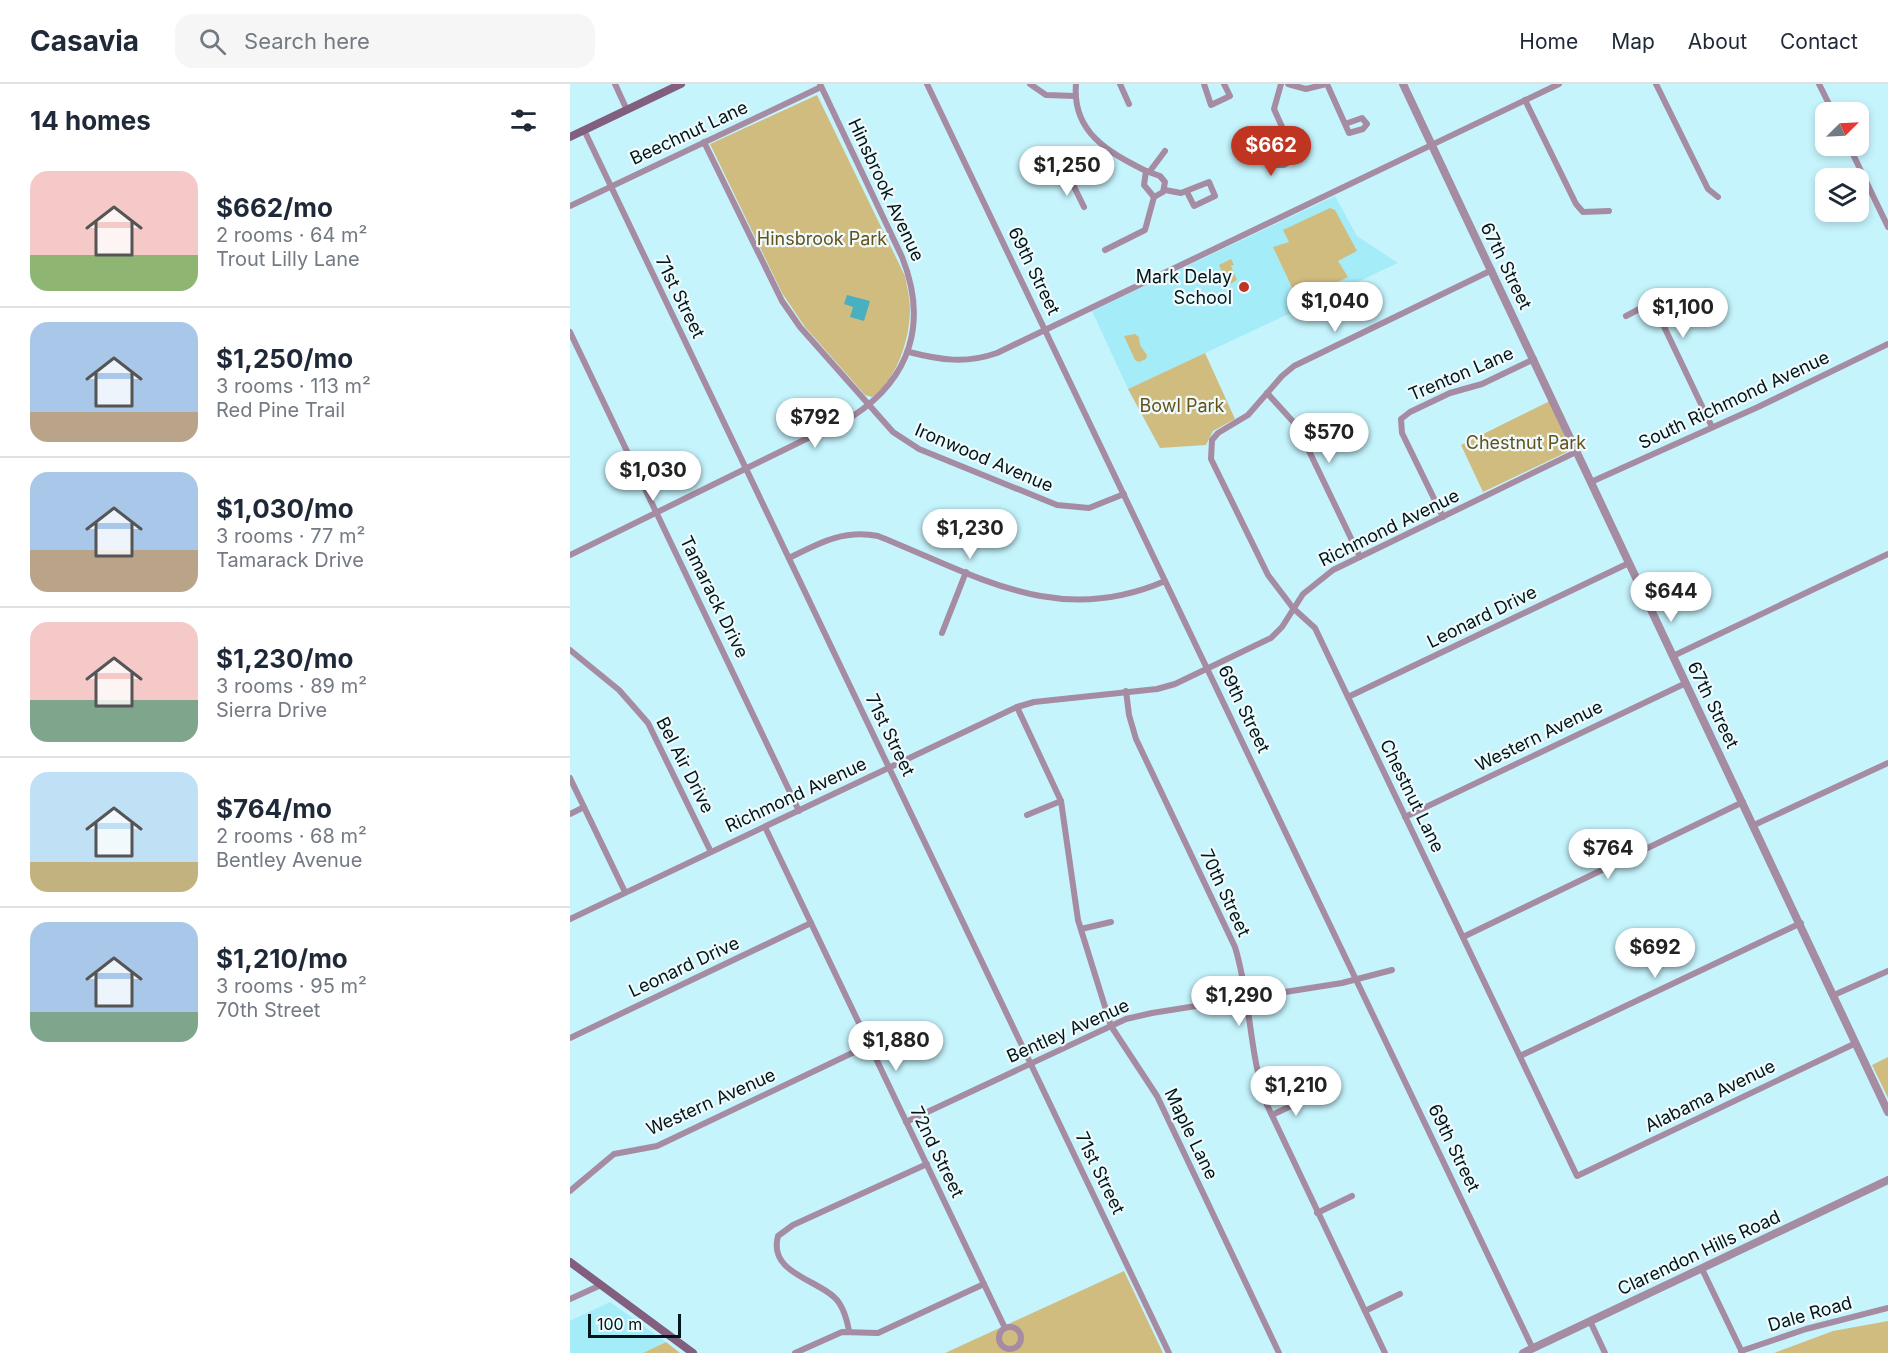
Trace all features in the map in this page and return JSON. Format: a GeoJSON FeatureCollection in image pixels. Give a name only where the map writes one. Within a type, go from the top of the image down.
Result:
{"type":"FeatureCollection","features":[{"type":"Feature","properties":{"kind":"main road"},"geometry":{"type":"LineString","coordinates":[[570,137],[681,84]]}},
{"type":"Feature","properties":{"kind":"main road"},"geometry":{"type":"LineString","coordinates":[[570,1262],[693,1353]]}},
{"type":"Feature","properties":{"kind":"street"},"geometry":{"type":"LineString","coordinates":[[615,84],[627,110]]}},
{"type":"Feature","properties":{"kind":"street","name":"69th Street"},"geometry":{"type":"LineString","coordinates":[[927,84],[1533,1348]]}},
{"type":"Feature","properties":{"kind":"street"},"geometry":{"type":"LineString","coordinates":[[1030,84],[1046,95],[1075,96]]}},
{"type":"Feature","properties":{"kind":"street"},"geometry":{"type":"LineString","coordinates":[[1083,84],[1075,84],[1075,96],[1083,124],[1105,149],[1163,179],[1165,190]]}},
{"type":"Feature","properties":{"kind":"street"},"geometry":{"type":"LineString","coordinates":[[1120,84],[1129,104]]}},
{"type":"Feature","properties":{"kind":"street"},"geometry":{"type":"LineString","coordinates":[[1204,84],[1211,105],[1230,96],[1224,84]]}},
{"type":"Feature","properties":{"kind":"street"},"geometry":{"type":"LineString","coordinates":[[1281,84],[1274,109],[1296,158],[1284,165],[1272,165],[1266,146],[1286,137]]}},
{"type":"Feature","properties":{"kind":"street"},"geometry":{"type":"LineString","coordinates":[[1288,84],[1306,89],[1326,84],[1345,124]]}},
{"type":"Feature","properties":{"kind":"street","name":"67th Street"},"geometry":{"type":"LineString","coordinates":[[1403,84],[1801,923],[1888,1112]]}},
{"type":"Feature","properties":{"kind":"street"},"geometry":{"type":"LineString","coordinates":[[909,352],[939,360],[972,360],[997,353],[1559,84]]}},
{"type":"Feature","properties":{"kind":"street"},"geometry":{"type":"LineString","coordinates":[[1656,84],[1708,189],[1718,197]]}},
{"type":"Feature","properties":{"kind":"street"},"geometry":{"type":"LineString","coordinates":[[1819,84],[1828,102]]}},
{"type":"Feature","properties":{"kind":"street","name":"Beechnut Lane"},"geometry":{"type":"LineString","coordinates":[[570,206],[820,86]]}},
{"type":"Feature","properties":{"kind":"street","name":"Hinsbrook Avenue"},"geometry":{"type":"LineString","coordinates":[[570,554],[747,470],[869,406],[892,383],[909,352],[915,309],[909,272],[820,86]]}},
{"type":"Feature","properties":{"kind":"street"},"geometry":{"type":"LineString","coordinates":[[1526,100],[1576,204],[1583,212],[1609,211]]}},
{"type":"Feature","properties":{"kind":"street","name":"71st Street"},"geometry":{"type":"LineString","coordinates":[[584,130],[1169,1353]]}},
{"type":"Feature","properties":{"kind":"street","name":"Ironwood Avenue"},"geometry":{"type":"LineString","coordinates":[[704,142],[782,302],[893,432],[919,449],[1057,505],[1089,508],[1124,494]]}},
{"type":"Feature","properties":{"kind":"street"},"geometry":{"type":"LineString","coordinates":[[1071,178],[1093,165],[1105,149]]}},
{"type":"Feature","properties":{"kind":"street"},"geometry":{"type":"LineString","coordinates":[[1154,197],[1144,186],[1148,171],[1165,151]]}},
{"type":"Feature","properties":{"kind":"street"},"geometry":{"type":"LineString","coordinates":[[1854,156],[1888,227]]}},
{"type":"Feature","properties":{"kind":"street"},"geometry":{"type":"LineString","coordinates":[[1060,158],[1084,207]]}},
{"type":"Feature","properties":{"kind":"street"},"geometry":{"type":"LineString","coordinates":[[1105,250],[1145,230],[1154,197],[1165,190],[1187,192],[1209,182],[1215,196],[1194,206],[1187,192]]}},
{"type":"Feature","properties":{"kind":"street"},"geometry":{"type":"LineString","coordinates":[[1360,557],[1297,426],[1285,409],[1267,393],[1288,371],[1302,362],[1492,270]]}},
{"type":"Feature","properties":{"kind":"street"},"geometry":{"type":"LineString","coordinates":[[1626,315],[1645,306],[1653,308],[1658,314],[1712,428]]}},
{"type":"Feature","properties":{"kind":"street","name":"Tamarack Drive"},"geometry":{"type":"LineString","coordinates":[[570,332],[799,811]]}},
{"type":"Feature","properties":{"kind":"street","name":"South Richmond Avenue"},"geometry":{"type":"LineString","coordinates":[[1591,482],[1712,428],[1888,344]]}},
{"type":"Feature","properties":{"kind":"street","name":"Trenton Lane"},"geometry":{"type":"LineString","coordinates":[[1443,517],[1402,433],[1401,419],[1450,393],[1482,384],[1534,359]]}},
{"type":"Feature","properties":{"kind":"street","name":"Chestnut Lane"},"geometry":{"type":"LineString","coordinates":[[1267,393],[1248,415],[1221,430],[1212,440],[1211,459],[1264,568],[1293,608],[1315,628],[1577,1176]]}},
{"type":"Feature","properties":{"kind":"street","name":"Richmond Avenue"},"geometry":{"type":"LineString","coordinates":[[570,919],[1017,708],[1034,702],[1162,687],[1208,668],[1270,638],[1282,627],[1303,594],[1321,577],[1578,451]]}},
{"type":"Feature","properties":{"kind":"street"},"geometry":{"type":"LineString","coordinates":[[789,558],[836,536],[865,534],[1014,591],[1057,600],[1126,594],[1165,581]]}},
{"type":"Feature","properties":{"kind":"street"},"geometry":{"type":"LineString","coordinates":[[1673,656],[1888,554]]}},
{"type":"Feature","properties":{"kind":"street","name":"Leonard Drive"},"geometry":{"type":"LineString","coordinates":[[1348,697],[1629,563]]}},
{"type":"Feature","properties":{"kind":"street"},"geometry":{"type":"LineString","coordinates":[[942,633],[966,572]]}},
{"type":"Feature","properties":{"kind":"street","name":"Bel Air Drive"},"geometry":{"type":"LineString","coordinates":[[570,650],[624,695],[648,723],[711,852]]}},
{"type":"Feature","properties":{"kind":"street","name":"Western Avenue"},"geometry":{"type":"LineString","coordinates":[[1405,817],[1686,683]]}},
{"type":"Feature","properties":{"kind":"street","name":"70th Street"},"geometry":{"type":"LineString","coordinates":[[1126,691],[1133,732],[1239,960],[1260,1085],[1317,1213],[1385,1353]]}},
{"type":"Feature","properties":{"kind":"street","name":"Maple Lane"},"geometry":{"type":"LineString","coordinates":[[1017,708],[1061,801],[1081,929],[1110,1026],[1157,1096],[1279,1353]]}},
{"type":"Feature","properties":{"kind":"street"},"geometry":{"type":"LineString","coordinates":[[1754,825],[1888,763]]}},
{"type":"Feature","properties":{"kind":"street"},"geometry":{"type":"LineString","coordinates":[[570,778],[625,892]]}},
{"type":"Feature","properties":{"kind":"street"},"geometry":{"type":"LineString","coordinates":[[1027,815],[1061,801]]}},
{"type":"Feature","properties":{"kind":"street"},"geometry":{"type":"LineString","coordinates":[[1463,937],[1743,802]]}},
{"type":"Feature","properties":{"kind":"street"},"geometry":{"type":"LineString","coordinates":[[570,814],[584,807]]}},
{"type":"Feature","properties":{"kind":"street","name":"72nd Street"},"geometry":{"type":"LineString","coordinates":[[765,826],[1005,1328]]}},
{"type":"Feature","properties":{"kind":"street"},"geometry":{"type":"LineString","coordinates":[[1081,929],[1111,922]]}},
{"type":"Feature","properties":{"kind":"street","name":"Leonard Drive"},"geometry":{"type":"LineString","coordinates":[[570,1038],[811,923]]}},
{"type":"Feature","properties":{"kind":"street"},"geometry":{"type":"LineString","coordinates":[[1520,1056],[1801,923]]}},
{"type":"Feature","properties":{"kind":"street","name":"Bentley Avenue"},"geometry":{"type":"LineString","coordinates":[[906,1122],[1110,1026],[1152,1012],[1357,980],[1392,970]]}},
{"type":"Feature","properties":{"kind":"street"},"geometry":{"type":"LineString","coordinates":[[1834,995],[1888,971]]}},
{"type":"Feature","properties":{"kind":"street","name":"Alabama Avenue"},"geometry":{"type":"LineString","coordinates":[[1577,1176],[1856,1043]]}},
{"type":"Feature","properties":{"kind":"street","name":"Western Avenue"},"geometry":{"type":"LineString","coordinates":[[570,1191],[614,1154],[657,1146],[869,1045]]}},
{"type":"Feature","properties":{"kind":"street"},"geometry":{"type":"LineString","coordinates":[[1272,1115],[1310,1096]]}},
{"type":"Feature","properties":{"kind":"street"},"geometry":{"type":"LineString","coordinates":[[849,1331],[836,1298],[788,1268],[778,1250],[778,1236],[793,1225],[927,1164]]}},
{"type":"Feature","properties":{"kind":"street","name":"Clarendon Hills Road"},"geometry":{"type":"LineString","coordinates":[[1523,1353],[1888,1180]]}},
{"type":"Feature","properties":{"kind":"street"},"geometry":{"type":"LineString","coordinates":[[1317,1213],[1352,1196]]}},
{"type":"Feature","properties":{"kind":"street"},"geometry":{"type":"LineString","coordinates":[[1702,1269],[1742,1352]]}},
{"type":"Feature","properties":{"kind":"street"},"geometry":{"type":"LineString","coordinates":[[795,1353],[834,1335],[849,1331],[878,1333],[984,1284]]}},
{"type":"Feature","properties":{"kind":"street"},"geometry":{"type":"LineString","coordinates":[[570,1299],[601,1285]]}},
{"type":"Feature","properties":{"kind":"street"},"geometry":{"type":"LineString","coordinates":[[1365,1311],[1400,1294]]}},
{"type":"Feature","properties":{"kind":"street","name":"Dale Road"},"geometry":{"type":"LineString","coordinates":[[1742,1352],[1814,1326],[1888,1308]]}},
{"type":"Feature","properties":{"kind":"street"},"geometry":{"type":"LineString","coordinates":[[1590,1322],[1605,1353]]}},
{"type":"Feature","properties":{"kind":"shaded area","name":"Mark Delay School"},"geometry":{"type":"Polygon","coordinates":[[[1335,196],[1357,236],[1398,263],[1128,389],[1092,311],[1335,196]]]}},
{"type":"Feature","properties":{"kind":"shaded area"},"geometry":{"type":"Polygon","coordinates":[[[847,295],[870,301],[864,321],[850,317],[853,307],[844,304],[847,295]]]}},
{"type":"Feature","properties":{"kind":"shaded area"},"geometry":{"type":"Polygon","coordinates":[[[610,1302],[666,1342],[643,1353],[570,1353],[570,1321],[610,1302]]]}},
{"type":"Feature","properties":{"kind":"green space","name":"Hinsbrook Park"},"geometry":{"type":"Polygon","coordinates":[[[817,95],[905,276],[908,292],[910,305],[905,345],[895,369],[881,389],[872,397],[865,395],[805,327],[782,293],[710,144],[817,95]]]}},
{"type":"Feature","properties":{"kind":"green space"},"geometry":{"type":"Polygon","coordinates":[[[1330,208],[1335,210],[1357,251],[1338,261],[1348,277],[1304,299],[1296,296],[1273,247],[1289,242],[1283,230],[1330,208]]]}},
{"type":"Feature","properties":{"kind":"green space"},"geometry":{"type":"Polygon","coordinates":[[[1231,259],[1234,265],[1231,266],[1237,280],[1228,285],[1219,265],[1231,259]]]}},
{"type":"Feature","properties":{"kind":"green space"},"geometry":{"type":"Polygon","coordinates":[[[1135,334],[1139,337],[1140,345],[1147,355],[1146,359],[1139,362],[1135,360],[1124,336],[1135,334]]]}},
{"type":"Feature","properties":{"kind":"green space","name":"Bowl Park"},"geometry":{"type":"Polygon","coordinates":[[[1205,353],[1235,419],[1213,431],[1206,445],[1160,448],[1128,389],[1205,353]]]}},
{"type":"Feature","properties":{"kind":"green space","name":"Chestnut Park"},"geometry":{"type":"Polygon","coordinates":[[[1550,401],[1568,444],[1567,452],[1483,492],[1461,445],[1550,401]]]}},
{"type":"Feature","properties":{"kind":"green space"},"geometry":{"type":"Polygon","coordinates":[[[1888,1057],[1888,1098],[1872,1065],[1888,1057]]]}},
{"type":"Feature","properties":{"kind":"green space"},"geometry":{"type":"Polygon","coordinates":[[[1124,1271],[1163,1353],[945,1353],[1124,1271]]]}},
{"type":"Feature","properties":{"kind":"green space"},"geometry":{"type":"Polygon","coordinates":[[[1888,1321],[1888,1353],[1774,1353],[1833,1331],[1888,1321]]]}},
{"type":"Feature","properties":{"kind":"green space"},"geometry":{"type":"Polygon","coordinates":[[[666,1342],[680,1353],[643,1353],[666,1342]]]}},
{"type":"Feature","properties":{"kind":"place","name":"Mark Delay School"},"geometry":{"type":"Point","coordinates":[1244,287]}}]}
